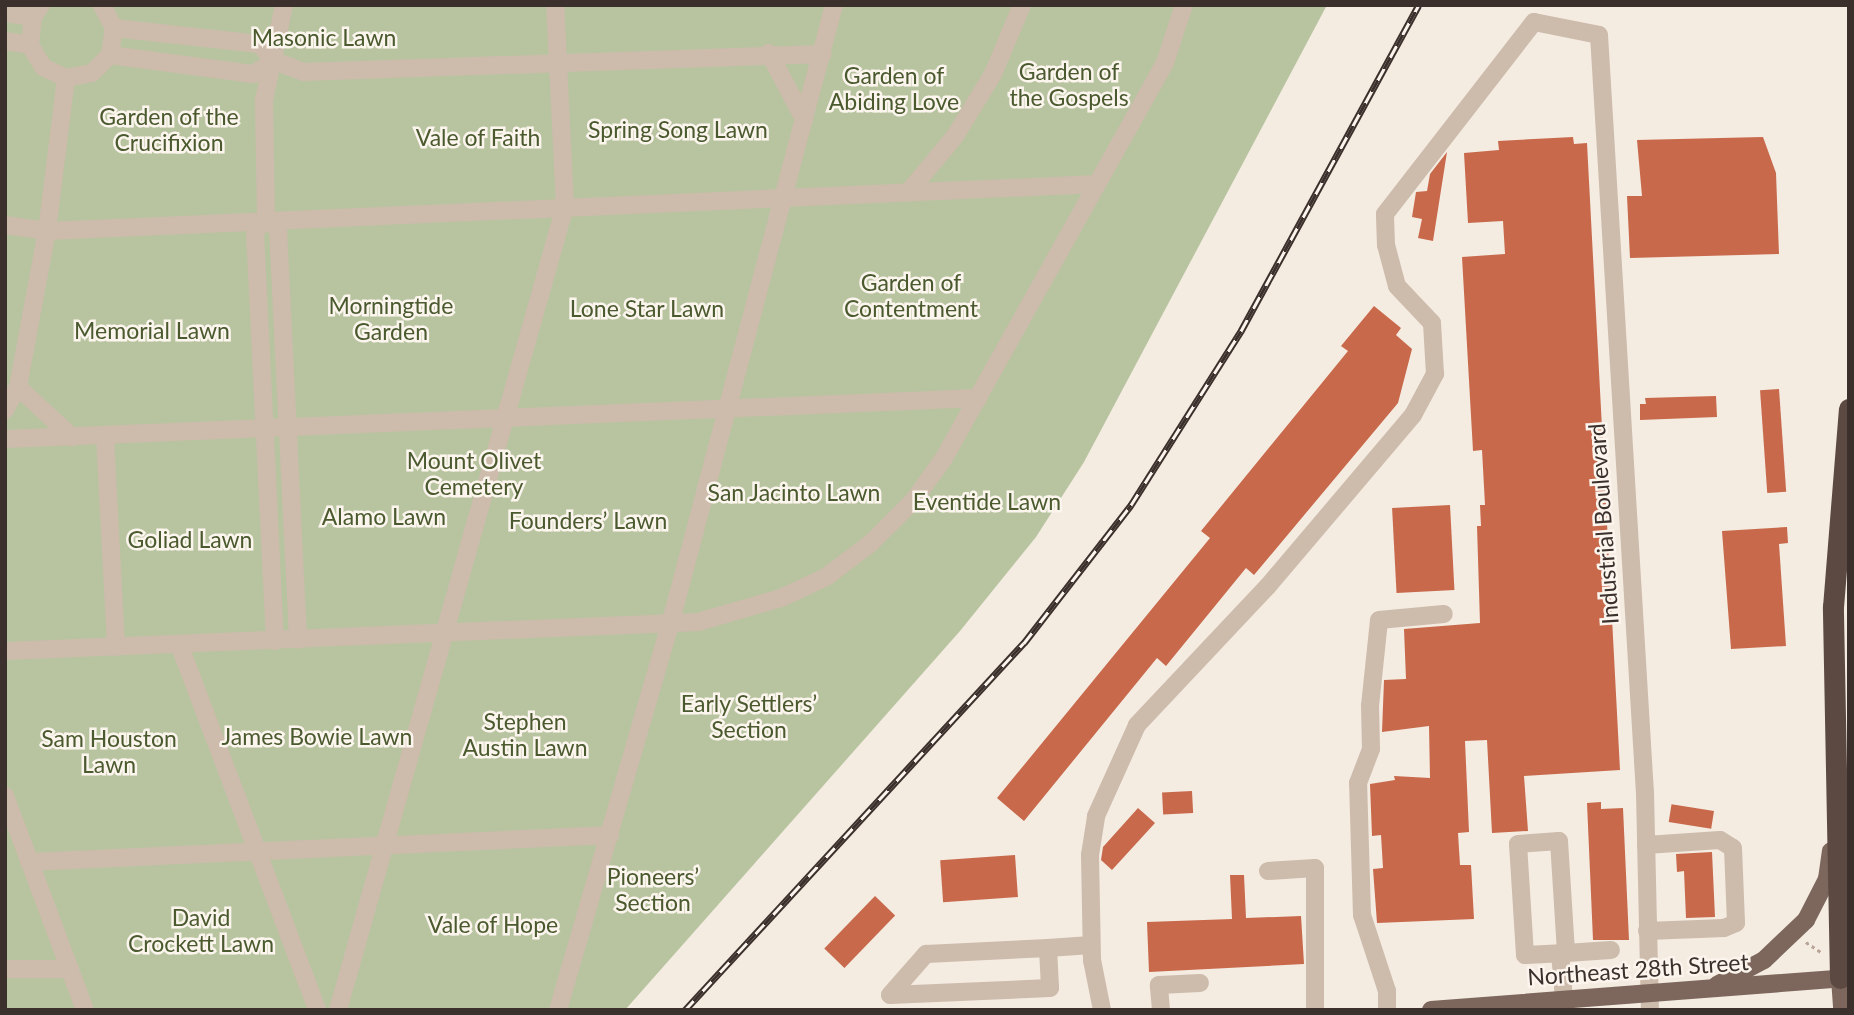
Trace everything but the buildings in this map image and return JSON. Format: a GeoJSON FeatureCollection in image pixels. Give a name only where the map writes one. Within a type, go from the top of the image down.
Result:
{"type":"FeatureCollection","features":[{"type":"Feature","properties":{"kind":"highway"},"geometry":{"type":"LineString","coordinates":[[1844,978],[1837,820],[1833,607],[1849,409]]}},
{"type":"Feature","properties":{"kind":"main road"},"geometry":{"type":"LineString","coordinates":[[1712,987],[1763,960],[1806,920],[1826,879],[1837,820]]}},
{"type":"Feature","properties":{"kind":"main road"},"geometry":{"type":"LineString","coordinates":[[1842,1010],[1844,978]]}},
{"type":"Feature","properties":{"kind":"main road","name":"Northeast 28th Street"},"geometry":{"type":"LineString","coordinates":[[1431,1010],[1564,999],[1650,1001],[1712,987],[1844,978]]}},
{"type":"Feature","properties":{"kind":"lane"},"geometry":{"type":"LineString","coordinates":[[5,13],[37,11],[30,45],[43,67],[66,78],[92,73],[110,55],[114,28],[102,5]]}},
{"type":"Feature","properties":{"kind":"lane"},"geometry":{"type":"LineString","coordinates":[[275,641],[255,232],[267,218],[264,100],[275,61],[284,5]]}},
{"type":"Feature","properties":{"kind":"lane"},"geometry":{"type":"LineString","coordinates":[[338,1010],[444,634],[509,419],[565,206],[555,5]]}},
{"type":"Feature","properties":{"kind":"lane"},"geometry":{"type":"LineString","coordinates":[[558,1010],[671,621],[834,5]]}},
{"type":"Feature","properties":{"kind":"lane"},"geometry":{"type":"LineString","coordinates":[[911,189],[955,136],[993,74],[1022,5]]}},
{"type":"Feature","properties":{"kind":"lane"},"geometry":{"type":"LineString","coordinates":[[5,651],[444,634],[671,621],[698,622],[730,616],[826,577],[871,543],[914,500],[978,398],[1165,63],[1184,5]]}},
{"type":"Feature","properties":{"kind":"lane","name":"Industrial Boulevard"},"geometry":{"type":"LineString","coordinates":[[1091,945],[1090,855],[1096,816],[1137,725],[1268,586],[1413,415],[1435,373],[1432,323],[1397,286],[1386,245],[1385,215],[1534,22],[1599,36],[1646,845],[1650,1001]]}},
{"type":"Feature","properties":{"kind":"lane"},"geometry":{"type":"LineString","coordinates":[[114,28],[259,44],[275,61],[304,72],[557,60],[769,53],[823,54]]}},
{"type":"Feature","properties":{"kind":"lane"},"geometry":{"type":"LineString","coordinates":[[5,41],[30,45]]}},
{"type":"Feature","properties":{"kind":"lane"},"geometry":{"type":"LineString","coordinates":[[769,53],[804,119]]}},
{"type":"Feature","properties":{"kind":"lane"},"geometry":{"type":"LineString","coordinates":[[110,55],[253,74],[275,61]]}},
{"type":"Feature","properties":{"kind":"lane"},"geometry":{"type":"LineString","coordinates":[[5,410],[19,387],[47,231],[66,78]]}},
{"type":"Feature","properties":{"kind":"lane"},"geometry":{"type":"LineString","coordinates":[[5,225],[47,231],[267,218],[785,197],[911,189],[1097,184]]}},
{"type":"Feature","properties":{"kind":"lane"},"geometry":{"type":"LineString","coordinates":[[267,218],[278,229],[299,640]]}},
{"type":"Feature","properties":{"kind":"lane"},"geometry":{"type":"LineString","coordinates":[[19,387],[72,437]]}},
{"type":"Feature","properties":{"kind":"lane"},"geometry":{"type":"LineString","coordinates":[[5,439],[978,398]]}},
{"type":"Feature","properties":{"kind":"lane"},"geometry":{"type":"LineString","coordinates":[[104,436],[117,647]]}},
{"type":"Feature","properties":{"kind":"lane"},"geometry":{"type":"LineString","coordinates":[[1387,1010],[1387,991],[1362,915],[1359,809],[1359,783],[1371,750],[1370,706],[1379,620],[1444,614]]}},
{"type":"Feature","properties":{"kind":"lane"},"geometry":{"type":"LineString","coordinates":[[179,644],[317,1010]]}},
{"type":"Feature","properties":{"kind":"lane"},"geometry":{"type":"LineString","coordinates":[[5,796],[85,1010]]}},
{"type":"Feature","properties":{"kind":"lane"},"geometry":{"type":"LineString","coordinates":[[29,862],[257,849],[610,835]]}},
{"type":"Feature","properties":{"kind":"lane"},"geometry":{"type":"LineString","coordinates":[[1646,845],[1720,840],[1733,848],[1736,923],[1724,928],[1647,931]]}},
{"type":"Feature","properties":{"kind":"lane"},"geometry":{"type":"LineString","coordinates":[[1564,999],[1563,953],[1559,841],[1518,844],[1525,955],[1563,953],[1612,950]]}},
{"type":"Feature","properties":{"kind":"lane"},"geometry":{"type":"LineString","coordinates":[[1268,871],[1315,868],[1315,1010]]}},
{"type":"Feature","properties":{"kind":"lane"},"geometry":{"type":"LineString","coordinates":[[1048,948],[1050,988],[890,995],[926,954],[1091,945],[1102,1010]]}},
{"type":"Feature","properties":{"kind":"lane"},"geometry":{"type":"LineString","coordinates":[[5,970],[69,969]]}},
{"type":"Feature","properties":{"kind":"lane"},"geometry":{"type":"LineString","coordinates":[[1161,1010],[1159,985],[1200,983]]}},
{"type":"Feature","properties":{"kind":"path"},"geometry":{"type":"LineString","coordinates":[[1802,939],[1829,958]]}},
{"type":"Feature","properties":{"kind":"green space","name":"Mount Olivet Cemetery"},"geometry":{"type":"Polygon","coordinates":[[[5,5],[1327,5],[1084,462],[1036,537],[960,631],[625,1010],[5,1010],[5,5]]]}},
{"type":"Feature","properties":{"kind":"railway"},"geometry":{"type":"LineString","coordinates":[[685,1010],[1024,643],[1131,505],[1241,331],[1419,5]]}},
{"type":"Feature","properties":{"kind":"park label","name":"Masonic Lawn"},"geometry":{"type":"Point","coordinates":[324,37]}},
{"type":"Feature","properties":{"kind":"park label","name":"Garden of the Gospels"},"geometry":{"type":"Point","coordinates":[1069,84]}},
{"type":"Feature","properties":{"kind":"park label","name":"Garden of Abiding Love"},"geometry":{"type":"Point","coordinates":[894,88]}},
{"type":"Feature","properties":{"kind":"park label","name":"Garden of the Crucifixion"},"geometry":{"type":"Point","coordinates":[169,129]}},
{"type":"Feature","properties":{"kind":"park label","name":"Spring Song Lawn"},"geometry":{"type":"Point","coordinates":[678,129]}},
{"type":"Feature","properties":{"kind":"park label","name":"Vale of Faith"},"geometry":{"type":"Point","coordinates":[478,137]}},
{"type":"Feature","properties":{"kind":"park label","name":"Garden of Contentment"},"geometry":{"type":"Point","coordinates":[911,295]}},
{"type":"Feature","properties":{"kind":"park label","name":"Lone Star Lawn"},"geometry":{"type":"Point","coordinates":[647,308]}},
{"type":"Feature","properties":{"kind":"park label","name":"Morningtide Garden"},"geometry":{"type":"Point","coordinates":[391,318]}},
{"type":"Feature","properties":{"kind":"park label","name":"Memorial Lawn"},"geometry":{"type":"Point","coordinates":[152,330]}},
{"type":"Feature","properties":{"kind":"park label","name":"San Jacinto Lawn"},"geometry":{"type":"Point","coordinates":[794,492]}},
{"type":"Feature","properties":{"kind":"park label","name":"Eventide Lawn"},"geometry":{"type":"Point","coordinates":[987,501]}},
{"type":"Feature","properties":{"kind":"park label","name":"Alamo Lawn"},"geometry":{"type":"Point","coordinates":[384,516]}},
{"type":"Feature","properties":{"kind":"park label","name":"Founders’ Lawn"},"geometry":{"type":"Point","coordinates":[588,520]}},
{"type":"Feature","properties":{"kind":"park label","name":"Goliad Lawn"},"geometry":{"type":"Point","coordinates":[190,539]}},
{"type":"Feature","properties":{"kind":"park label","name":"Early Settlers’ Section"},"geometry":{"type":"Point","coordinates":[749,716]}},
{"type":"Feature","properties":{"kind":"park label","name":"Stephen Austin Lawn"},"geometry":{"type":"Point","coordinates":[525,734]}},
{"type":"Feature","properties":{"kind":"park label","name":"James Bowie Lawn"},"geometry":{"type":"Point","coordinates":[317,736]}},
{"type":"Feature","properties":{"kind":"park label","name":"Sam Houston Lawn"},"geometry":{"type":"Point","coordinates":[109,751]}},
{"type":"Feature","properties":{"kind":"park label","name":"Pioneers’ Section"},"geometry":{"type":"Point","coordinates":[653,889]}},
{"type":"Feature","properties":{"kind":"park label","name":"Vale of Hope"},"geometry":{"type":"Point","coordinates":[493,924]}},
{"type":"Feature","properties":{"kind":"park label","name":"David Crockett Lawn"},"geometry":{"type":"Point","coordinates":[201,930]}}]}
